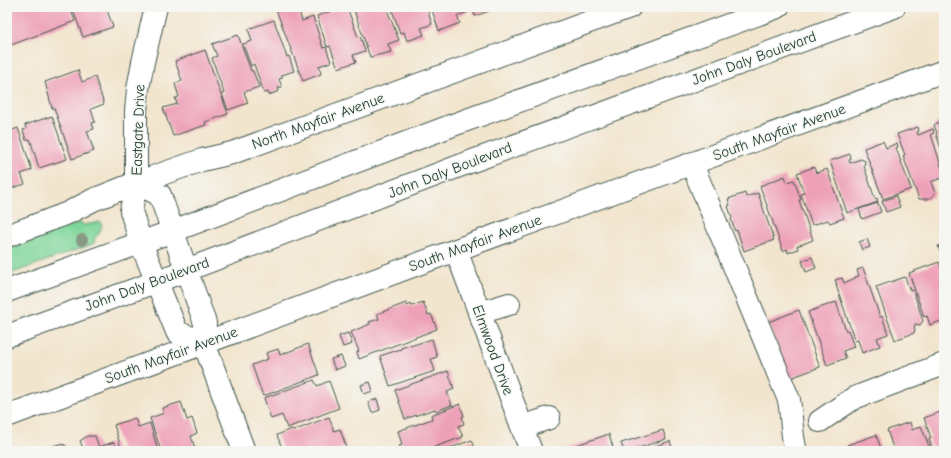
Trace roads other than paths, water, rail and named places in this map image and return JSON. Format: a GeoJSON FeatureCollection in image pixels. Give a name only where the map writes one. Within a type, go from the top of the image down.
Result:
{"type":"FeatureCollection","features":[{"type":"Feature","properties":{"kind":"street","name":"Eastgate Drive"},"geometry":{"type":"LineString","coordinates":[[136,183],[160,195],[205,323],[204,343],[177,332],[131,211],[136,183],[135,131],[138,96],[143,62],[156,7]]}},
{"type":"Feature","properties":{"kind":"street","name":"North Mayfair Avenue"},"geometry":{"type":"LineString","coordinates":[[7,236],[68,213],[93,200],[136,183],[202,160],[232,153],[630,7]]}},
{"type":"Feature","properties":{"kind":"street"},"geometry":{"type":"LineString","coordinates":[[7,291],[142,243],[453,125],[778,7]]}},
{"type":"Feature","properties":{"kind":"street","name":"John Daly Boulevard"},"geometry":{"type":"LineString","coordinates":[[7,336],[158,281],[467,163],[894,7]]}},
{"type":"Feature","properties":{"kind":"street","name":"South Mayfair Avenue"},"geometry":{"type":"LineString","coordinates":[[7,416],[944,72]]}},
{"type":"Feature","properties":{"kind":"street"},"geometry":{"type":"LineString","coordinates":[[692,164],[789,400],[793,439],[796,451]]}},
{"type":"Feature","properties":{"kind":"street","name":"Elmwood Drive"},"geometry":{"type":"LineString","coordinates":[[456,250],[531,451]]}},
{"type":"Feature","properties":{"kind":"street"},"geometry":{"type":"LineString","coordinates":[[479,313],[509,304]]}},
{"type":"Feature","properties":{"kind":"street"},"geometry":{"type":"LineString","coordinates":[[204,343],[244,451]]}},
{"type":"Feature","properties":{"kind":"street"},"geometry":{"type":"LineString","coordinates":[[820,421],[854,398],[944,364]]}},
{"type":"Feature","properties":{"kind":"street"},"geometry":{"type":"LineString","coordinates":[[522,427],[549,418]]}}]}
